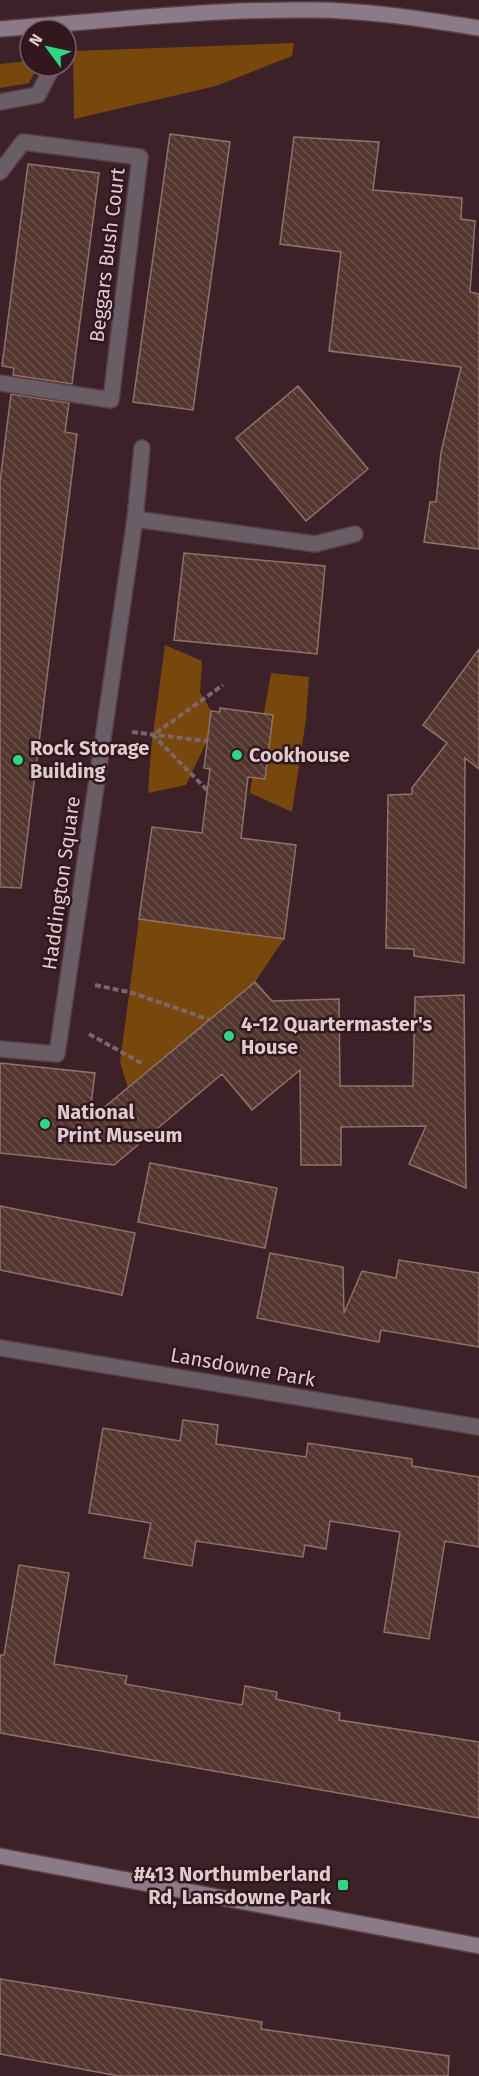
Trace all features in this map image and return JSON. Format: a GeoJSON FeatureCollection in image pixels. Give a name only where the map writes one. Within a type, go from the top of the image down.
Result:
{"type":"FeatureCollection","features":[{"type":"Feature","properties":{"kind":"main road"},"geometry":{"type":"LineString","coordinates":[[78,26],[234,12],[312,10],[410,16],[479,28]]}},
{"type":"Feature","properties":{"kind":"main road"},"geometry":{"type":"LineString","coordinates":[[0,29],[18,28]]}},
{"type":"Feature","properties":{"kind":"main road"},"geometry":{"type":"LineString","coordinates":[[0,1856],[479,1946]]}},
{"type":"Feature","properties":{"kind":"street"},"geometry":{"type":"LineString","coordinates":[[0,102],[38,95],[47,78]]}},
{"type":"Feature","properties":{"kind":"street","name":"Beggars Bush Court"},"geometry":{"type":"LineString","coordinates":[[0,172],[23,142],[140,157],[111,400],[0,383]]}},
{"type":"Feature","properties":{"kind":"street","name":"Haddington Square"},"geometry":{"type":"LineString","coordinates":[[0,1049],[57,1054],[135,519],[142,448]]}},
{"type":"Feature","properties":{"kind":"street"},"geometry":{"type":"LineString","coordinates":[[135,519],[315,544],[355,534]]}},
{"type":"Feature","properties":{"kind":"street","name":"Lansdowne Park"},"geometry":{"type":"LineString","coordinates":[[0,1348],[479,1427]]}},
{"type":"Feature","properties":{"kind":"path"},"geometry":{"type":"LineString","coordinates":[[153,735],[223,685]]}},
{"type":"Feature","properties":{"kind":"path"},"geometry":{"type":"LineString","coordinates":[[105,728],[207,741]]}},
{"type":"Feature","properties":{"kind":"path"},"geometry":{"type":"LineString","coordinates":[[153,735],[207,790]]}},
{"type":"Feature","properties":{"kind":"path"},"geometry":{"type":"LineString","coordinates":[[68,979],[133,993],[210,1020]]}},
{"type":"Feature","properties":{"kind":"path"},"geometry":{"type":"LineString","coordinates":[[62,1019],[143,1064]]}},
{"type":"Feature","properties":{"kind":"shaded area"},"geometry":{"type":"Polygon","coordinates":[[[294,43],[292,56],[216,86],[74,119],[73,78],[78,78],[78,51],[294,43]]]}},
{"type":"Feature","properties":{"kind":"shaded area"},"geometry":{"type":"Polygon","coordinates":[[[18,62],[18,78],[32,78],[29,83],[0,88],[0,64],[18,62]]]}},
{"type":"Feature","properties":{"kind":"shaded area"},"geometry":{"type":"Polygon","coordinates":[[[165,645],[202,661],[200,692],[211,711],[207,741],[186,785],[148,793],[151,749],[165,645]]]}},
{"type":"Feature","properties":{"kind":"shaded area"},"geometry":{"type":"Polygon","coordinates":[[[271,673],[309,677],[306,719],[292,812],[250,793],[249,797],[271,673]]]}},
{"type":"Feature","properties":{"kind":"shaded area"},"geometry":{"type":"Polygon","coordinates":[[[139,919],[284,939],[255,982],[128,1088],[120,1062],[139,919]]]}},
{"type":"Feature","properties":{"kind":"building"},"geometry":{"type":"Polygon","coordinates":[[[170,134],[230,142],[193,410],[133,402],[170,134]]]}},
{"type":"Feature","properties":{"kind":"building"},"geometry":{"type":"Polygon","coordinates":[[[294,137],[379,142],[373,190],[462,198],[461,219],[475,221],[470,292],[479,294],[479,549],[424,542],[430,502],[436,502],[441,452],[461,367],[329,351],[341,252],[280,244],[294,137]]]}},
{"type":"Feature","properties":{"kind":"building"},"geometry":{"type":"Polygon","coordinates":[[[28,164],[99,173],[72,384],[13,375],[14,368],[2,366],[28,164]]]}},
{"type":"Feature","properties":{"kind":"building"},"geometry":{"type":"Polygon","coordinates":[[[298,386],[368,469],[306,521],[236,438],[298,386]]]}},
{"type":"Feature","properties":{"kind":"building","name":"Rock Storage Building"},"geometry":{"type":"Polygon","coordinates":[[[11,394],[69,403],[65,432],[77,434],[21,888],[0,887],[0,482],[11,394]]]}},
{"type":"Feature","properties":{"kind":"building"},"geometry":{"type":"Polygon","coordinates":[[[184,553],[325,566],[317,654],[174,640],[184,553]]]}},
{"type":"Feature","properties":{"kind":"building"},"geometry":{"type":"Polygon","coordinates":[[[479,649],[479,769],[465,758],[464,963],[414,956],[414,949],[386,948],[388,795],[412,794],[412,788],[447,743],[423,725],[479,649]]]}},
{"type":"Feature","properties":{"kind":"building"},"geometry":{"type":"Polygon","coordinates":[[[220,708],[273,715],[265,779],[248,777],[241,838],[296,845],[284,939],[139,919],[152,827],[202,833],[210,769],[204,768],[211,711],[220,712],[220,708]]]}},
{"type":"Feature","properties":{"kind":"building"},"geometry":{"type":"Polygon","coordinates":[[[255,982],[272,1001],[339,999],[340,1086],[413,1086],[415,997],[464,995],[466,1188],[409,1164],[426,1126],[341,1127],[341,1165],[301,1165],[300,1070],[252,1110],[222,1074],[114,1165],[0,1153],[0,1063],[95,1073],[89,1120],[255,982]]]}},
{"type":"Feature","properties":{"kind":"building"},"geometry":{"type":"Polygon","coordinates":[[[150,1163],[277,1188],[265,1248],[138,1222],[150,1163]]]}},
{"type":"Feature","properties":{"kind":"building"},"geometry":{"type":"Polygon","coordinates":[[[0,1206],[135,1233],[122,1295],[0,1270],[0,1206]]]}},
{"type":"Feature","properties":{"kind":"building"},"geometry":{"type":"Polygon","coordinates":[[[270,1253],[343,1267],[344,1313],[362,1271],[396,1278],[399,1260],[479,1273],[479,1347],[381,1330],[379,1342],[257,1318],[270,1253]]]}},
{"type":"Feature","properties":{"kind":"building"},"geometry":{"type":"Polygon","coordinates":[[[183,1420],[218,1425],[216,1444],[306,1457],[308,1443],[412,1459],[412,1466],[479,1477],[479,1547],[445,1541],[429,1639],[384,1632],[400,1532],[330,1521],[326,1549],[305,1545],[303,1557],[196,1541],[192,1566],[144,1558],[151,1523],[89,1513],[103,1428],[180,1441],[183,1420]]]}},
{"type":"Feature","properties":{"kind":"building"},"geometry":{"type":"Polygon","coordinates":[[[19,1565],[69,1573],[54,1664],[127,1676],[125,1684],[242,1705],[245,1686],[277,1692],[276,1699],[340,1713],[339,1720],[479,1742],[479,1818],[0,1733],[0,1655],[4,1655],[19,1565]]]}},
{"type":"Feature","properties":{"kind":"building"},"geometry":{"type":"Polygon","coordinates":[[[0,1979],[262,2022],[261,2029],[449,2056],[448,2076],[119,2076],[0,2054],[0,1979]]]}},
{"type":"Feature","properties":{"kind":"place","name":"Cookhouse"},"geometry":{"type":"Point","coordinates":[237,755]}},
{"type":"Feature","properties":{"kind":"place","name":"Rock Storage Building"},"geometry":{"type":"Point","coordinates":[18,760]}},
{"type":"Feature","properties":{"kind":"place","name":"4-12 Quartermaster's House"},"geometry":{"type":"Point","coordinates":[229,1036]}},
{"type":"Feature","properties":{"kind":"place","name":"National Print Museum"},"geometry":{"type":"Point","coordinates":[45,1124]}},
{"type":"Feature","properties":{"kind":"place","name":"#413 Northumberland Rd, Lansdowne Park"},"geometry":{"type":"Point","coordinates":[343,1885]}}]}
